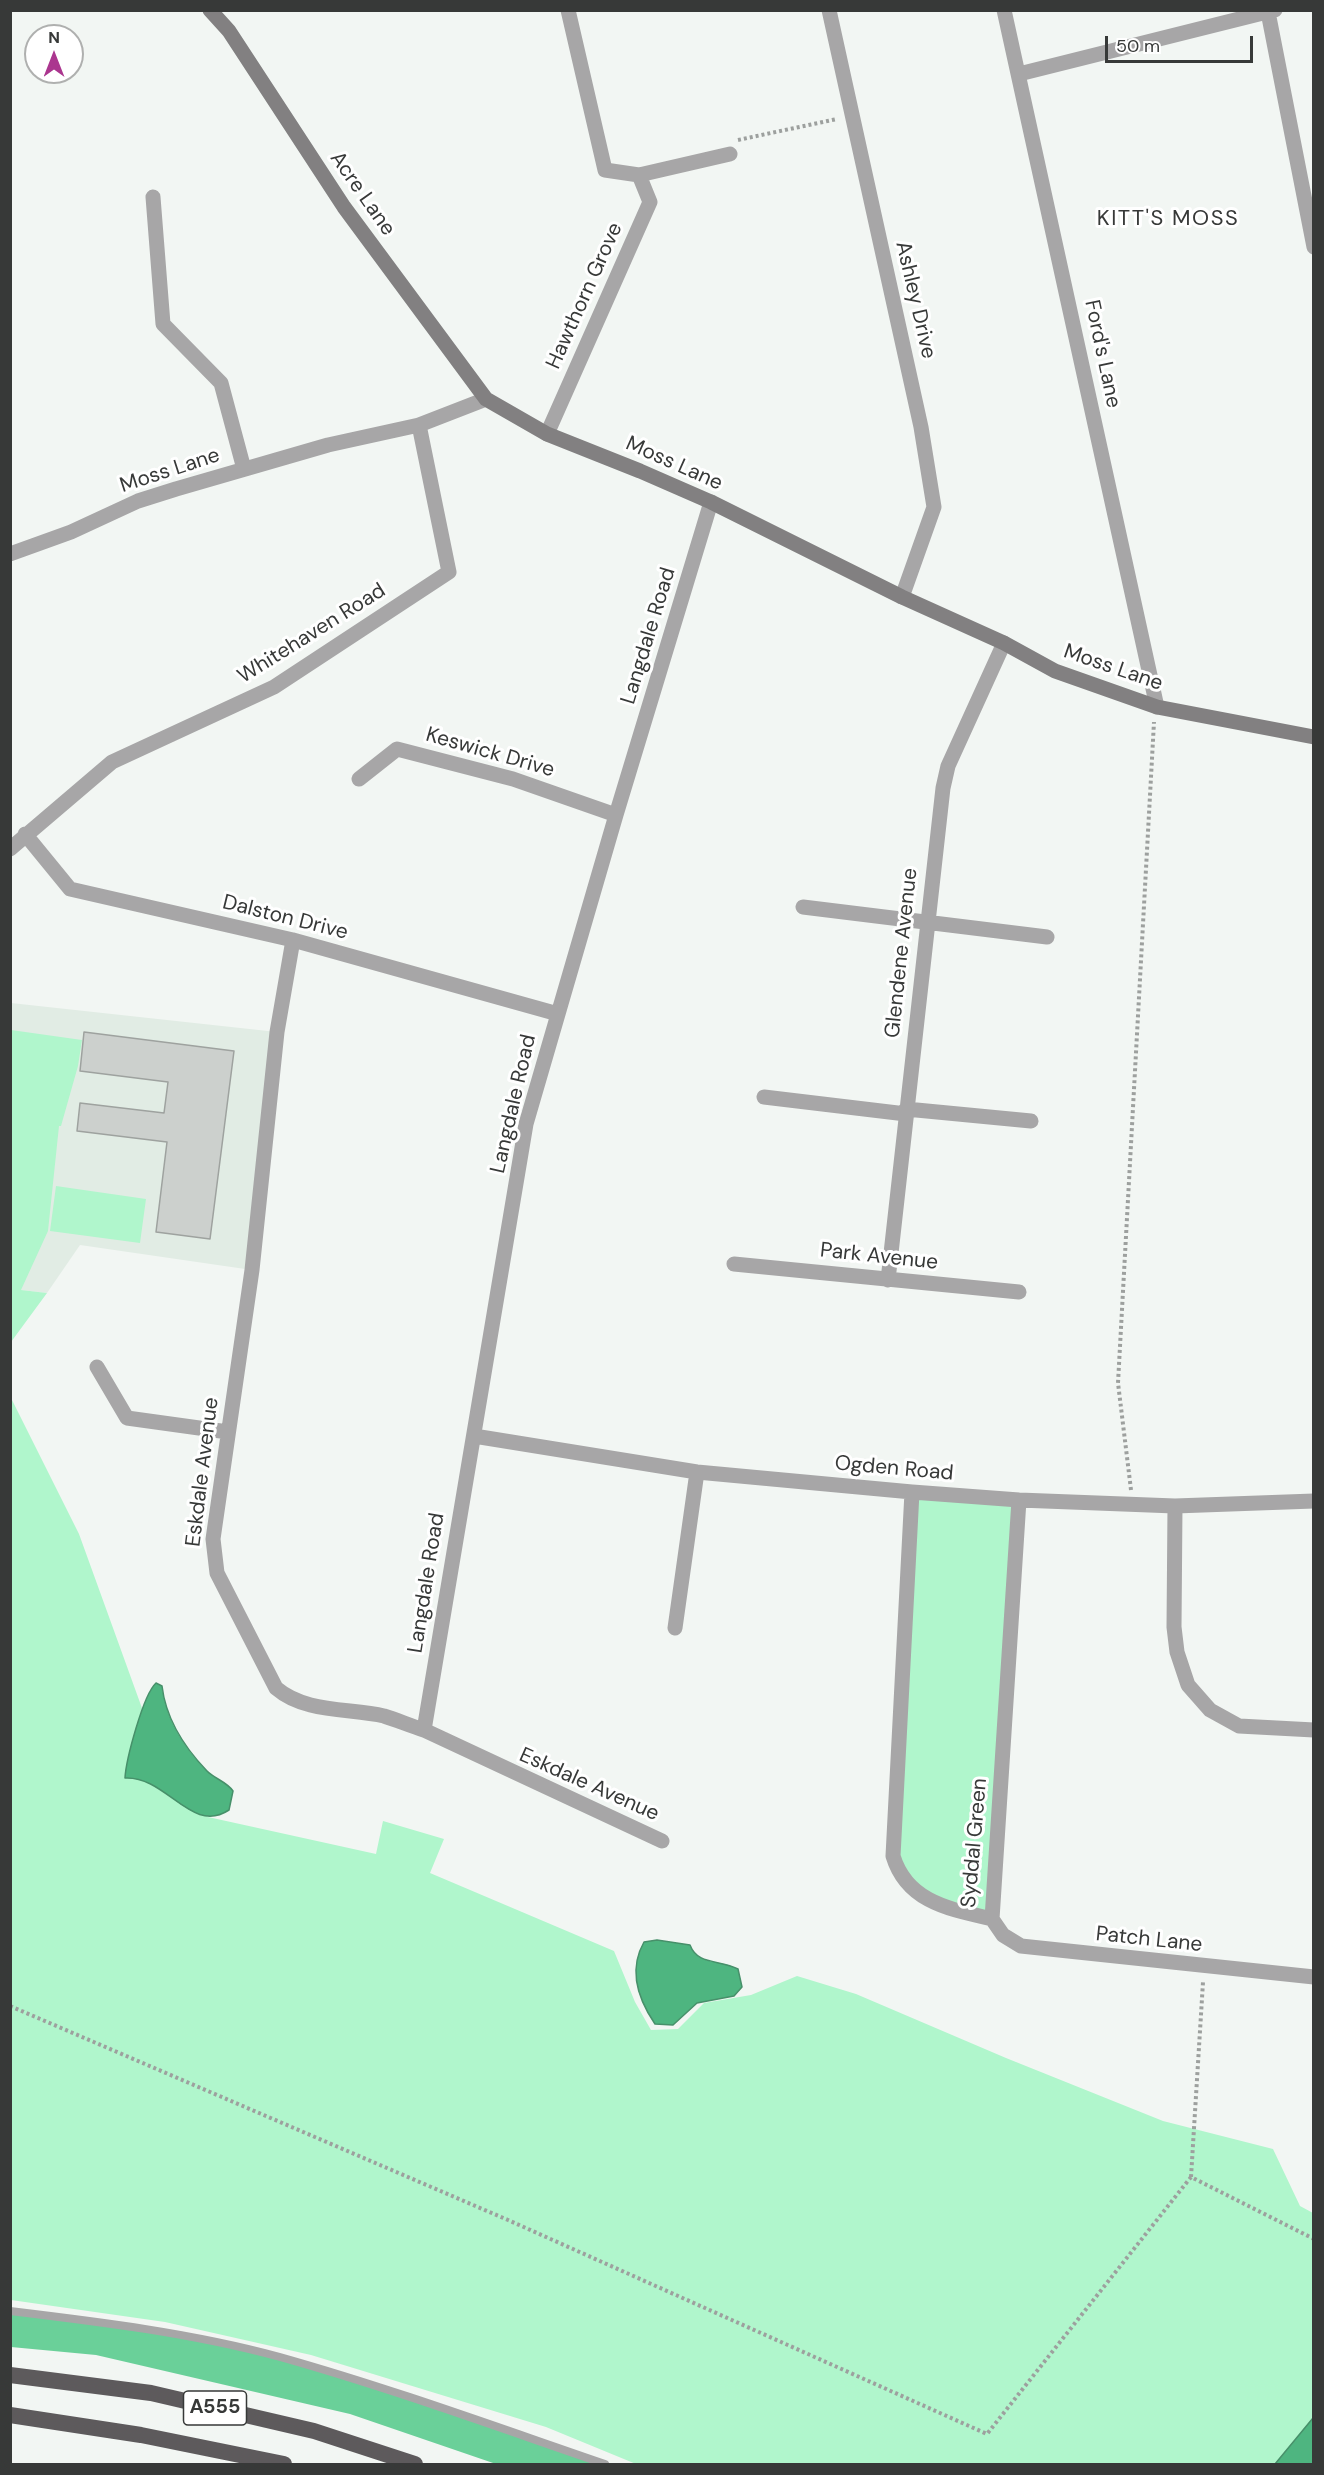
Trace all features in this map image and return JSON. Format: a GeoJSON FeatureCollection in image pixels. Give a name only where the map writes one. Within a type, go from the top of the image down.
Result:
{"type":"FeatureCollection","features":[{"type":"Feature","properties":{"kind":"highway","name":"A555"},"geometry":{"type":"LineString","coordinates":[[10,2375],[151,2393],[314,2431],[415,2464]]}},
{"type":"Feature","properties":{"kind":"highway","name":"A555"},"geometry":{"type":"LineString","coordinates":[[10,2415],[141,2435],[284,2464]]}},
{"type":"Feature","properties":{"kind":"main road","name":"Acre Lane"},"geometry":{"type":"LineString","coordinates":[[210,10],[229,31],[344,207],[486,399]]}},
{"type":"Feature","properties":{"kind":"main road","name":"Moss Lane"},"geometry":{"type":"LineString","coordinates":[[486,399],[547,435],[640,471],[711,502],[1055,671],[1156,706],[1314,737]]}},
{"type":"Feature","properties":{"kind":"street"},"geometry":{"type":"LineString","coordinates":[[568,10],[606,170],[639,175],[730,154]]}},
{"type":"Feature","properties":{"kind":"street","name":"Ashley Drive"},"geometry":{"type":"LineString","coordinates":[[829,10],[921,427],[934,507],[902,597]]}},
{"type":"Feature","properties":{"kind":"street","name":"Ford's Lane"},"geometry":{"type":"LineString","coordinates":[[1004,10],[1156,706]]}},
{"type":"Feature","properties":{"kind":"street"},"geometry":{"type":"LineString","coordinates":[[1019,74],[1271,11],[1314,247]]}},
{"type":"Feature","properties":{"kind":"street","name":"Hawthorn Grove"},"geometry":{"type":"LineString","coordinates":[[547,435],[650,202],[639,175]]}},
{"type":"Feature","properties":{"kind":"street"},"geometry":{"type":"LineString","coordinates":[[153,197],[163,324],[221,383],[244,469]]}},
{"type":"Feature","properties":{"kind":"street","name":"Moss Lane"},"geometry":{"type":"LineString","coordinates":[[10,554],[71,532],[138,501],[244,469],[419,425],[486,399]]}},
{"type":"Feature","properties":{"kind":"street","name":"Whitehaven Road"},"geometry":{"type":"LineString","coordinates":[[10,849],[112,762],[274,687],[449,573],[419,425]]}},
{"type":"Feature","properties":{"kind":"street","name":"Langdale Road"},"geometry":{"type":"LineString","coordinates":[[424,1730],[454,1539],[474,1436],[526,1124],[616,815],[711,502]]}},
{"type":"Feature","properties":{"kind":"street","name":"Glendene Avenue"},"geometry":{"type":"LineString","coordinates":[[888,1280],[936,838],[948,766],[1004,644]]}},
{"type":"Feature","properties":{"kind":"street","name":"Keswick Drive"},"geometry":{"type":"LineString","coordinates":[[359,778],[398,749],[513,778],[616,815]]}},
{"type":"Feature","properties":{"kind":"street","name":"Dalston Drive"},"geometry":{"type":"LineString","coordinates":[[25,834],[70,889],[293,940],[558,1014]]}},
{"type":"Feature","properties":{"kind":"street"},"geometry":{"type":"LineString","coordinates":[[803,907],[1047,937]]}},
{"type":"Feature","properties":{"kind":"street","name":"Eskdale Avenue"},"geometry":{"type":"LineString","coordinates":[[293,940],[277,1032],[252,1269],[213,1539],[213,1558],[217,1573],[276,1688],[293,1700],[384,1716],[424,1730],[662,1841]]}},
{"type":"Feature","properties":{"kind":"street"},"geometry":{"type":"LineString","coordinates":[[765,1097],[1031,1121]]}},
{"type":"Feature","properties":{"kind":"street","name":"Park Avenue"},"geometry":{"type":"LineString","coordinates":[[734,1264],[1019,1292]]}},
{"type":"Feature","properties":{"kind":"street"},"geometry":{"type":"LineString","coordinates":[[97,1367],[127,1418],[228,1432]]}},
{"type":"Feature","properties":{"kind":"street","name":"Ogden Road"},"geometry":{"type":"LineString","coordinates":[[474,1436],[697,1472],[912,1492],[1019,1500],[1175,1506],[1314,1501]]}},
{"type":"Feature","properties":{"kind":"street"},"geometry":{"type":"LineString","coordinates":[[675,1628],[697,1472]]}},
{"type":"Feature","properties":{"kind":"street","name":"Syddal Green"},"geometry":{"type":"LineString","coordinates":[[912,1492],[893,1856],[898,1874],[911,1890],[954,1910],[992,1919],[1019,1500]]}},
{"type":"Feature","properties":{"kind":"street"},"geometry":{"type":"LineString","coordinates":[[1175,1506],[1174,1627],[1177,1652],[1188,1685],[1210,1710],[1239,1726],[1314,1730]]}},
{"type":"Feature","properties":{"kind":"street","name":"Patch Lane"},"geometry":{"type":"LineString","coordinates":[[992,1919],[1003,1935],[1021,1946],[1314,1977]]}},
{"type":"Feature","properties":{"kind":"lane"},"geometry":{"type":"LineString","coordinates":[[10,2311],[108,2323],[279,2357],[407,2396],[605,2464]]}},
{"type":"Feature","properties":{"kind":"path"},"geometry":{"type":"LineString","coordinates":[[730,154],[731,141],[852,116]]}},
{"type":"Feature","properties":{"kind":"path"},"geometry":{"type":"LineString","coordinates":[[1133,1504],[1118,1383],[1156,706]]}},
{"type":"Feature","properties":{"kind":"path"},"geometry":{"type":"LineString","coordinates":[[10,2006],[508,2220],[987,2434],[1191,2177],[1204,1966]]}},
{"type":"Feature","properties":{"kind":"path"},"geometry":{"type":"LineString","coordinates":[[1191,2177],[1314,2239]]}},
{"type":"Feature","properties":{"kind":"shaded area"},"geometry":{"type":"Polygon","coordinates":[[[11,1003],[277,1032],[252,1270],[80,1245],[47,1293],[11,1289],[11,1003]]]}},
{"type":"Feature","properties":{"kind":"shaded area"},"geometry":{"type":"Polygon","coordinates":[[[11,1030],[82,1040],[78,1066],[61,1126],[59,1126],[48,1231],[21,1290],[47,1293],[11,1342],[11,1030]]]}},
{"type":"Feature","properties":{"kind":"shaded area"},"geometry":{"type":"Polygon","coordinates":[[[56,1186],[146,1199],[140,1243],[50,1231],[56,1186]]]}},
{"type":"Feature","properties":{"kind":"shaded area"},"geometry":{"type":"Polygon","coordinates":[[[10,1396],[79,1534],[168,1780],[208,1817],[376,1854],[383,1821],[444,1839],[430,1873],[614,1951],[635,2002],[651,2030],[678,2029],[704,2003],[751,1995],[797,1976],[856,1994],[1163,2121],[1273,2149],[1300,2206],[1313,2213],[1313,2464],[636,2464],[546,2427],[311,2355],[165,2322],[11,2300],[10,1396]]]}},
{"type":"Feature","properties":{"kind":"shaded area"},"geometry":{"type":"Polygon","coordinates":[[[912,1492],[1019,1500],[992,1919],[954,1910],[898,1874],[912,1492]]]}},
{"type":"Feature","properties":{"kind":"shaded area"},"geometry":{"type":"Polygon","coordinates":[[[156,1683],[162,1686],[167,1710],[184,1743],[207,1771],[233,1791],[229,1810],[215,1816],[203,1815],[190,1810],[154,1786],[140,1780],[125,1778],[141,1714],[156,1683]]]}},
{"type":"Feature","properties":{"kind":"shaded area"},"geometry":{"type":"Polygon","coordinates":[[[657,1940],[690,1945],[698,1956],[704,1959],[738,1969],[742,1987],[734,1996],[697,2003],[673,2025],[655,2024],[644,2005],[636,1974],[639,1953],[644,1942],[657,1940]]]}},
{"type":"Feature","properties":{"kind":"shaded area"},"geometry":{"type":"Polygon","coordinates":[[[11,2311],[107,2323],[279,2357],[605,2464],[496,2464],[350,2414],[96,2355],[11,2347],[11,2311]]]}},
{"type":"Feature","properties":{"kind":"shaded area"},"geometry":{"type":"Polygon","coordinates":[[[1313,2418],[1313,2464],[1275,2464],[1313,2418]]]}},
{"type":"Feature","properties":{"kind":"building"},"geometry":{"type":"Polygon","coordinates":[[[84,1032],[234,1051],[210,1239],[156,1232],[167,1142],[77,1131],[80,1103],[164,1113],[168,1082],[80,1071],[84,1032]]]}},
{"type":"Feature","properties":{"kind":"district","name":"KITT'S MOSS"},"geometry":{"type":"Point","coordinates":[1168,219]}}]}
